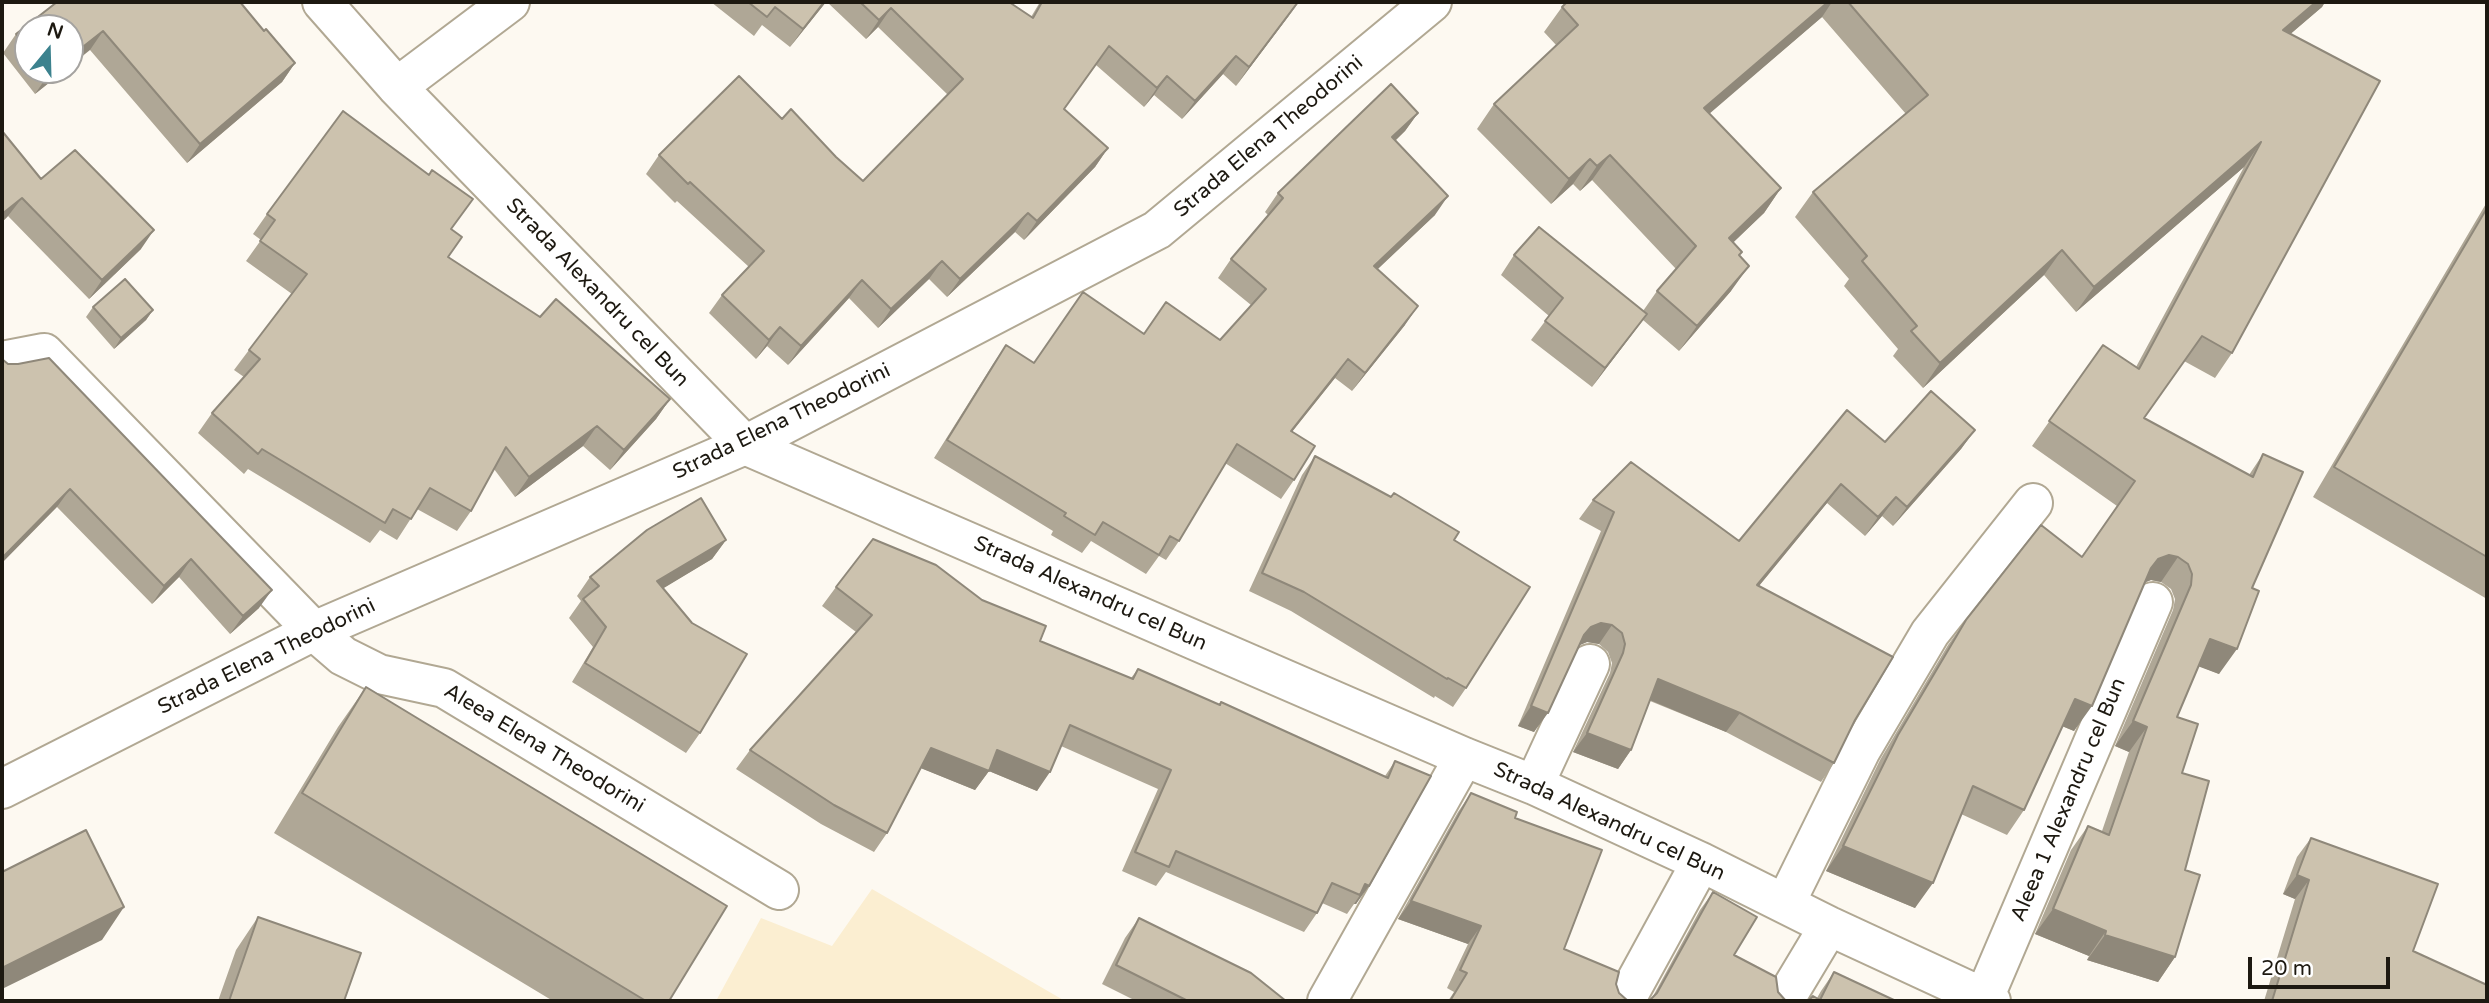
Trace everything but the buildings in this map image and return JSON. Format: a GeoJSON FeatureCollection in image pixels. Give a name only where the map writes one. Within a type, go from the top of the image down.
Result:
{"type":"FeatureCollection","features":[{"type":"Feature","properties":{"kind":"street","name":"Strada Alexandru cel Bun"},"geometry":{"type":"LineString","coordinates":[[322,2],[397,87],[745,445],[1534,785],[1988,1000]]}},
{"type":"Feature","properties":{"kind":"street"},"geometry":{"type":"LineString","coordinates":[[397,87],[510,2]]}},
{"type":"Feature","properties":{"kind":"street","name":"Strada Elena Theodorini"},"geometry":{"type":"LineString","coordinates":[[2,789],[314,631],[745,445],[1157,230],[1432,2]]}},
{"type":"Feature","properties":{"kind":"street","name":"Aleea Elena Theodorini"},"geometry":{"type":"LineString","coordinates":[[2,361],[44,353],[314,631],[343,656],[379,674],[431,684],[461,697],[779,890]]}},
{"type":"Feature","properties":{"kind":"street"},"geometry":{"type":"LineString","coordinates":[[1784,904],[1861,750],[1930,633],[2033,503]]}},
{"type":"Feature","properties":{"kind":"street","name":"Aleea 1 Alexandru cel Bun"},"geometry":{"type":"LineString","coordinates":[[1988,1000],[2152,602]]}},
{"type":"Feature","properties":{"kind":"street"},"geometry":{"type":"LineString","coordinates":[[1534,785],[1590,664]]}},
{"type":"Feature","properties":{"kind":"street"},"geometry":{"type":"LineString","coordinates":[[1327,1001],[1464,757]]}},
{"type":"Feature","properties":{"kind":"street"},"geometry":{"type":"LineString","coordinates":[[1625,1001],[1701,863]]}},
{"type":"Feature","properties":{"kind":"street"},"geometry":{"type":"LineString","coordinates":[[1784,1001],[1829,926]]}},
{"type":"Feature","properties":{"kind":"shaded area"},"geometry":{"type":"Polygon","coordinates":[[[872,889],[1065,1001],[716,1001],[761,918],[832,946],[872,889]]]}}]}
